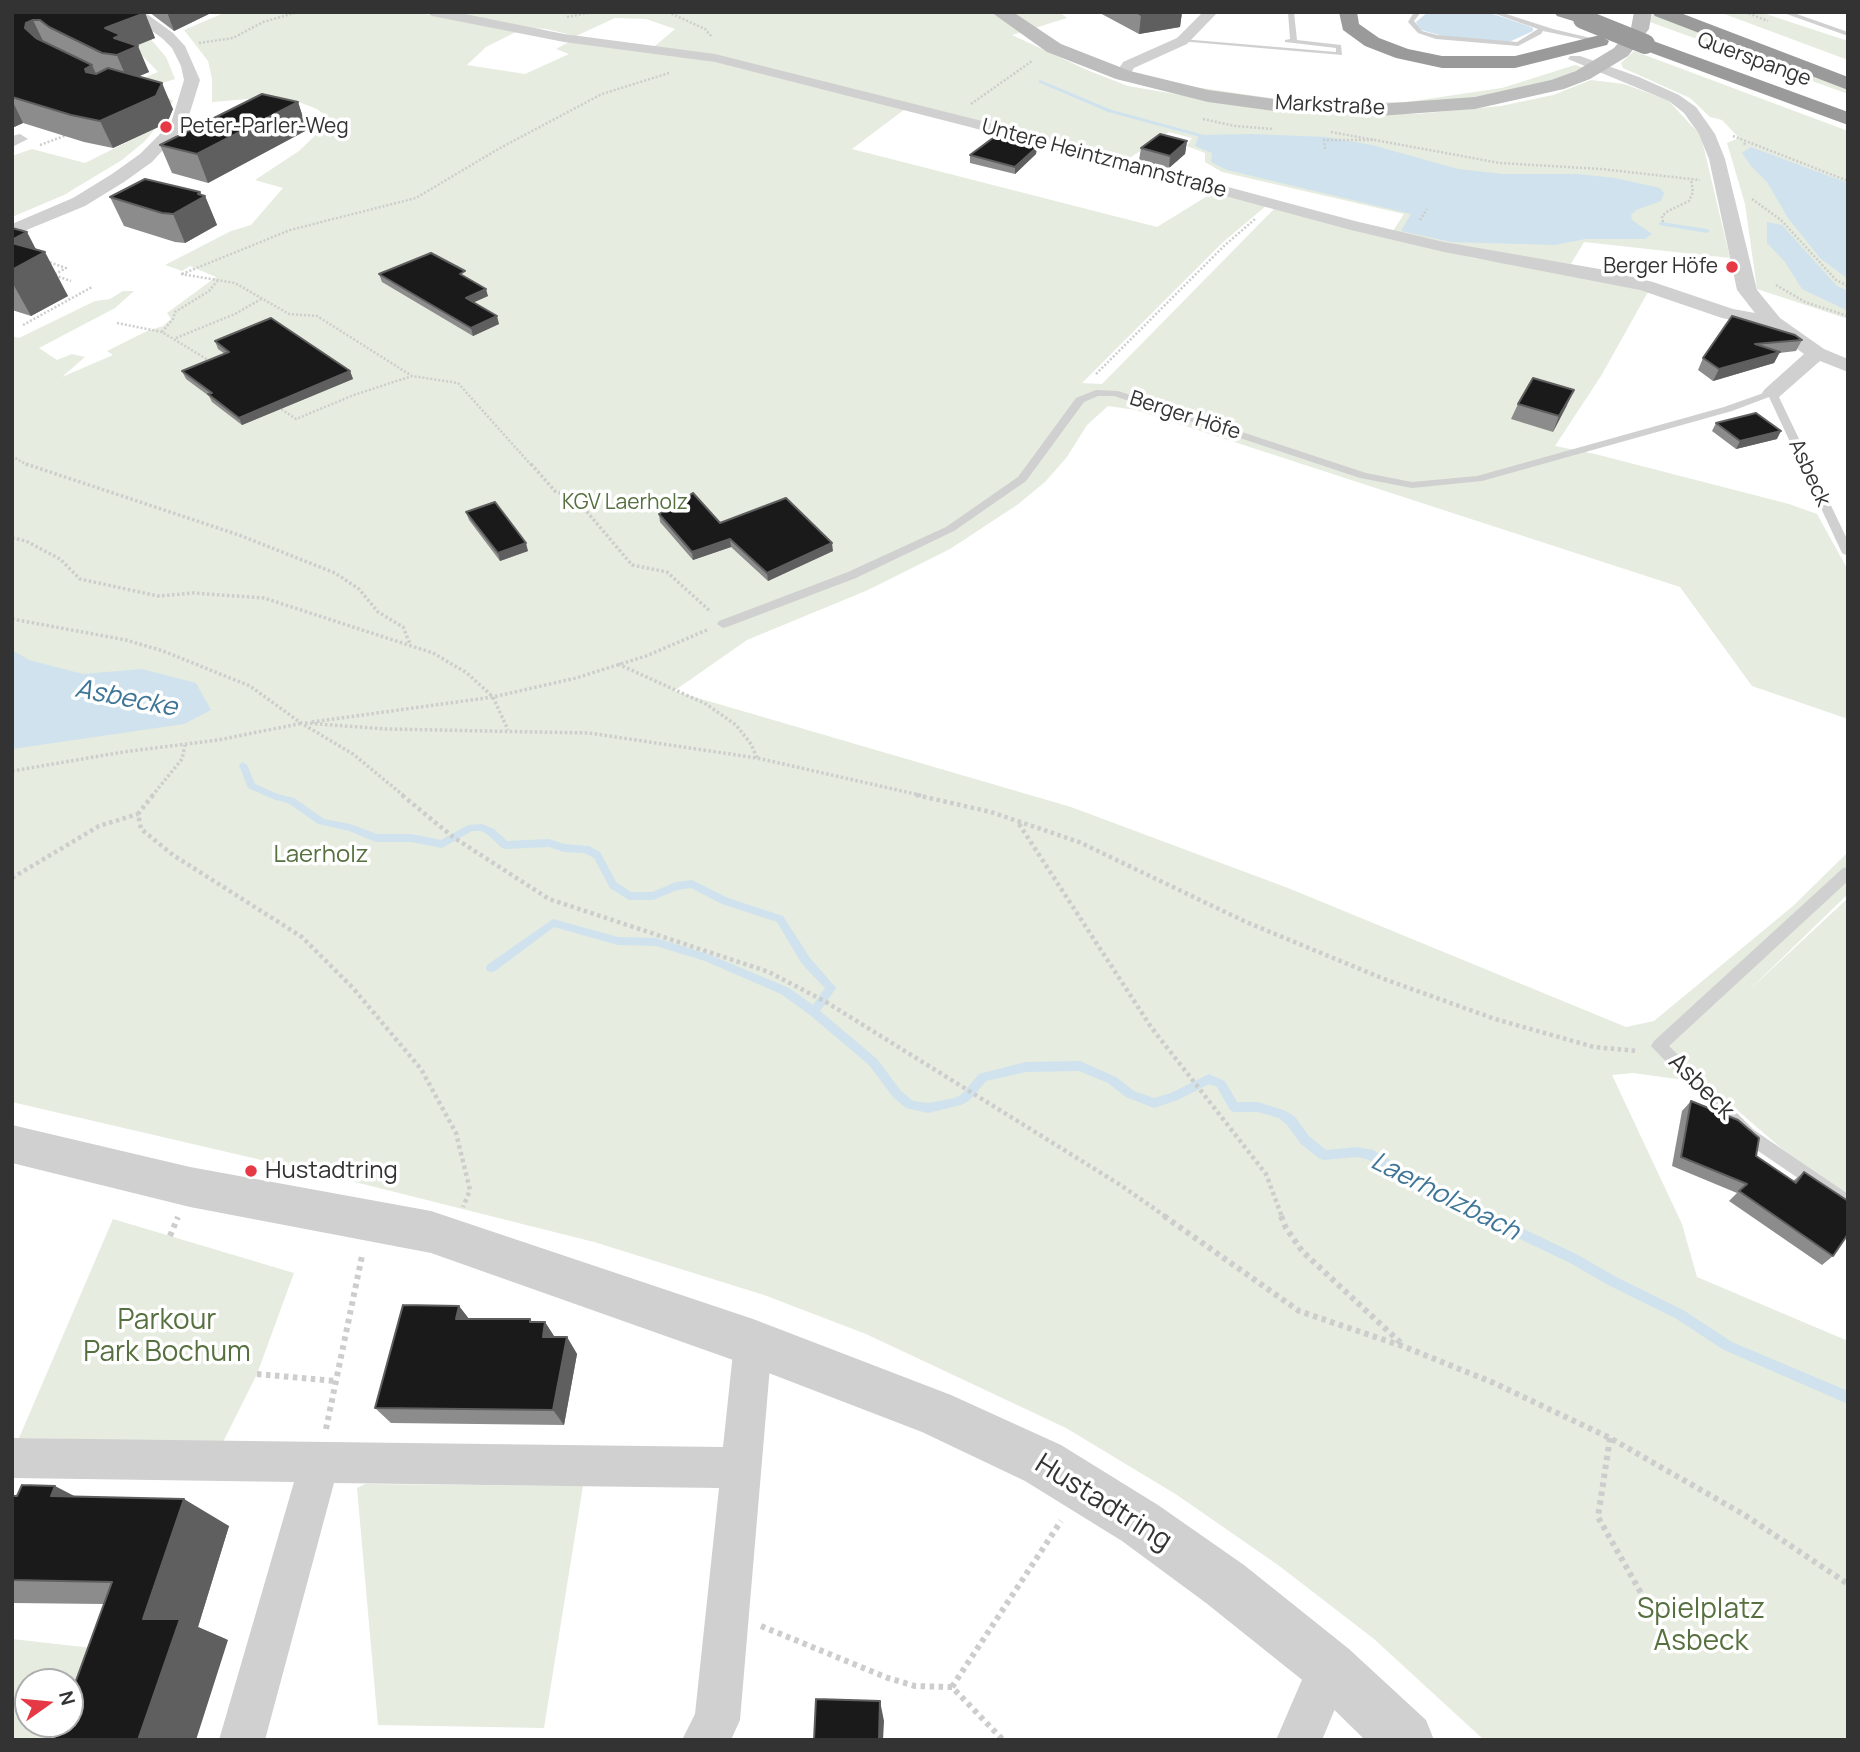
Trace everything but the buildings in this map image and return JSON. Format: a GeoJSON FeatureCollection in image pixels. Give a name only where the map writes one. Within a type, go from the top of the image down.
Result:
{"type":"FeatureCollection","features":[{"type":"Feature","properties":{"kind":"highway"},"geometry":{"type":"LineString","coordinates":[[1348,12],[1350,26],[1372,42],[1403,54],[1442,62],[1515,62],[1600,41]]}},
{"type":"Feature","properties":{"kind":"highway"},"geometry":{"type":"LineString","coordinates":[[1661,12],[1848,84]]}},
{"type":"Feature","properties":{"kind":"highway","name":"Querspange"},"geometry":{"type":"LineString","coordinates":[[1578,14],[1848,106]]}},
{"type":"Feature","properties":{"kind":"highway","name":"Querspange"},"geometry":{"type":"LineString","coordinates":[[1649,39],[1848,119]]}},
{"type":"Feature","properties":{"kind":"main road","name":"Markstraße"},"geometry":{"type":"LineString","coordinates":[[1000,12],[1054,48],[1208,96],[1261,103],[1379,110],[1429,108],[1501,99],[1557,85],[1599,67],[1628,46],[1640,29],[1643,12]]}},
{"type":"Feature","properties":{"kind":"main road","name":"Markstraße"},"geometry":{"type":"LineString","coordinates":[[1010,12],[1036,27],[1131,70],[1249,94],[1332,101],[1386,101],[1463,93],[1506,84],[1575,59],[1600,41],[1623,13]]}},
{"type":"Feature","properties":{"kind":"street"},"geometry":{"type":"LineString","coordinates":[[12,231],[79,202],[118,178],[146,158],[177,125],[184,90],[192,80],[178,46],[134,12]]}},
{"type":"Feature","properties":{"kind":"street","name":"Untere Heintzmannstraße"},"geometry":{"type":"LineString","coordinates":[[432,12],[564,38],[695,54],[963,120],[1351,225],[1444,247],[1605,276],[1646,286],[1729,314],[1773,322]]}},
{"type":"Feature","properties":{"kind":"street"},"geometry":{"type":"LineString","coordinates":[[1131,70],[1174,52],[1211,12]]}},
{"type":"Feature","properties":{"kind":"street"},"geometry":{"type":"LineString","coordinates":[[1575,59],[1682,103],[1707,134],[1724,182],[1747,290],[1757,306],[1773,322],[1817,354],[1848,366]]}},
{"type":"Feature","properties":{"kind":"street","name":"Berger Höfe"},"geometry":{"type":"LineString","coordinates":[[1772,393],[1817,354]]}},
{"type":"Feature","properties":{"kind":"street","name":"Hustadtring"},"geometry":{"type":"LineString","coordinates":[[12,1144],[190,1187],[431,1232],[753,1343],[934,1412],[1043,1463],[1140,1523],[1225,1584],[1330,1668],[1406,1740]]}},
{"type":"Feature","properties":{"kind":"street"},"geometry":{"type":"LineString","coordinates":[[705,1740],[717,1720],[753,1343]]}},
{"type":"Feature","properties":{"kind":"street"},"geometry":{"type":"LineString","coordinates":[[12,1458],[319,1465],[740,1468]]}},
{"type":"Feature","properties":{"kind":"street"},"geometry":{"type":"LineString","coordinates":[[242,1740],[319,1465]]}},
{"type":"Feature","properties":{"kind":"street"},"geometry":{"type":"LineString","coordinates":[[1299,1740],[1330,1668]]}},
{"type":"Feature","properties":{"kind":"lane"},"geometry":{"type":"LineString","coordinates":[[1291,12],[1294,42]]}},
{"type":"Feature","properties":{"kind":"lane"},"geometry":{"type":"LineString","coordinates":[[1418,12],[1410,21],[1420,32],[1436,37],[1503,45],[1521,42],[1539,33],[1542,27]]}},
{"type":"Feature","properties":{"kind":"lane"},"geometry":{"type":"LineString","coordinates":[[1493,12],[1600,41]]}},
{"type":"Feature","properties":{"kind":"lane"},"geometry":{"type":"LineString","coordinates":[[1784,12],[1848,34]]}},
{"type":"Feature","properties":{"kind":"lane"},"geometry":{"type":"LineString","coordinates":[[1488,35],[1521,42]]}},
{"type":"Feature","properties":{"kind":"lane"},"geometry":{"type":"LineString","coordinates":[[1184,39],[1339,46],[1340,54],[1184,39]]}},
{"type":"Feature","properties":{"kind":"lane","name":"Berger Höfe"},"geometry":{"type":"LineString","coordinates":[[723,624],[852,575],[950,529],[1022,479],[1080,400],[1096,393],[1115,393],[1364,476],[1412,485],[1479,478],[1728,408],[1772,393]]}},
{"type":"Feature","properties":{"kind":"lane","name":"Asbeck"},"geometry":{"type":"LineString","coordinates":[[1772,393],[1848,553]]}},
{"type":"Feature","properties":{"kind":"lane","name":"Asbeck"},"geometry":{"type":"LineString","coordinates":[[1848,872],[1660,1046],[1748,1135],[1848,1204]]}},
{"type":"Feature","properties":{"kind":"path"},"geometry":{"type":"LineString","coordinates":[[178,46],[227,40],[263,22],[298,12]]}},
{"type":"Feature","properties":{"kind":"path"},"geometry":{"type":"LineString","coordinates":[[968,106],[1054,48]]}},
{"type":"Feature","properties":{"kind":"path"},"geometry":{"type":"LineString","coordinates":[[12,771],[123,751],[185,745],[301,723],[493,697],[576,678],[723,624],[667,572],[632,565],[577,500],[555,491],[458,383],[412,376],[317,316],[289,314],[234,283],[181,274],[290,230],[416,198],[500,148],[603,94],[676,71],[695,54]]}},
{"type":"Feature","properties":{"kind":"path"},"geometry":{"type":"LineString","coordinates":[[1198,117],[1234,126],[1274,129]]}},
{"type":"Feature","properties":{"kind":"path"},"geometry":{"type":"LineString","coordinates":[[1323,131],[1380,139],[1428,151],[1500,163],[1601,169],[1691,180],[1693,192],[1689,201],[1668,211],[1662,216],[1663,222]]}},
{"type":"Feature","properties":{"kind":"path"},"geometry":{"type":"LineString","coordinates":[[16,140],[42,146],[74,132]]}},
{"type":"Feature","properties":{"kind":"path"},"geometry":{"type":"LineString","coordinates":[[1707,134],[1737,136],[1848,181]]}},
{"type":"Feature","properties":{"kind":"path"},"geometry":{"type":"LineString","coordinates":[[1325,149],[1324,140],[1380,139]]}},
{"type":"Feature","properties":{"kind":"path"},"geometry":{"type":"LineString","coordinates":[[1749,190],[1752,211]]}},
{"type":"Feature","properties":{"kind":"path"},"geometry":{"type":"LineString","coordinates":[[1752,199],[1781,220],[1836,280],[1848,286]]}},
{"type":"Feature","properties":{"kind":"path"},"geometry":{"type":"LineString","coordinates":[[1094,376],[1224,246],[1262,212]]}},
{"type":"Feature","properties":{"kind":"path"},"geometry":{"type":"LineString","coordinates":[[45,261],[66,268],[54,275],[71,281]]}},
{"type":"Feature","properties":{"kind":"path"},"geometry":{"type":"LineString","coordinates":[[162,332],[173,319],[175,312],[209,291],[219,279]]}},
{"type":"Feature","properties":{"kind":"path"},"geometry":{"type":"LineString","coordinates":[[1774,284],[1805,302],[1848,316]]}},
{"type":"Feature","properties":{"kind":"path"},"geometry":{"type":"LineString","coordinates":[[23,325],[92,287]]}},
{"type":"Feature","properties":{"kind":"path"},"geometry":{"type":"LineString","coordinates":[[176,338],[235,314],[263,298]]}},
{"type":"Feature","properties":{"kind":"path"},"geometry":{"type":"LineString","coordinates":[[117,323],[146,327],[176,338],[221,369]]}},
{"type":"Feature","properties":{"kind":"path"},"geometry":{"type":"LineString","coordinates":[[275,405],[296,419],[354,395],[412,376]]}},
{"type":"Feature","properties":{"kind":"path"},"geometry":{"type":"LineString","coordinates":[[12,456],[30,466],[239,535],[335,573],[359,589],[378,611],[403,627],[411,645]]}},
{"type":"Feature","properties":{"kind":"path"},"geometry":{"type":"LineString","coordinates":[[12,538],[26,541],[60,559],[80,579],[159,596],[192,593],[264,598],[433,653],[467,673],[493,697],[508,730]]}},
{"type":"Feature","properties":{"kind":"path"},"geometry":{"type":"LineString","coordinates":[[12,619],[126,640],[163,651],[250,686],[301,723],[353,754],[455,838],[549,899],[769,972],[823,1001],[1122,1186],[1298,1311],[1405,1347],[1493,1383],[1610,1438],[1743,1514],[1848,1584]]}},
{"type":"Feature","properties":{"kind":"path"},"geometry":{"type":"LineString","coordinates":[[618,664],[706,704],[736,725],[751,744],[757,758]]}},
{"type":"Feature","properties":{"kind":"path"},"geometry":{"type":"LineString","coordinates":[[301,723],[386,729],[589,733],[757,758],[991,812],[1079,842],[1246,922],[1384,979],[1495,1019],[1594,1047],[1634,1052],[1660,1046]]}},
{"type":"Feature","properties":{"kind":"path"},"geometry":{"type":"LineString","coordinates":[[12,878],[99,826],[138,814],[182,759],[185,745]]}},
{"type":"Feature","properties":{"kind":"path"},"geometry":{"type":"LineString","coordinates":[[138,814],[141,828],[173,855],[302,937],[354,988],[421,1069],[456,1133],[470,1189],[451,1239]]}},
{"type":"Feature","properties":{"kind":"path"},"geometry":{"type":"LineString","coordinates":[[1018,823],[1144,1016],[1266,1174],[1286,1228],[1302,1251],[1405,1347]]}},
{"type":"Feature","properties":{"kind":"path"},"geometry":{"type":"LineString","coordinates":[[319,1465],[359,1264],[375,1222]]}},
{"type":"Feature","properties":{"kind":"path"},"geometry":{"type":"LineString","coordinates":[[257,1374],[335,1381]]}},
{"type":"Feature","properties":{"kind":"path"},"geometry":{"type":"LineString","coordinates":[[1610,1438],[1598,1517],[1671,1646]]}},
{"type":"Feature","properties":{"kind":"path"},"geometry":{"type":"LineString","coordinates":[[952,1687],[1083,1488]]}},
{"type":"Feature","properties":{"kind":"path"},"geometry":{"type":"LineString","coordinates":[[779,1632],[888,1678],[915,1686],[952,1687],[1003,1740]]}},
{"type":"Feature","properties":{"kind":"green space"},"geometry":{"type":"Polygon","coordinates":[[[226,12],[415,12],[516,32],[486,47],[467,65],[525,74],[569,54],[556,49],[569,42],[649,51],[675,29],[646,19],[615,18],[576,36],[444,12],[1059,12],[1067,18],[1012,35],[1128,86],[1274,111],[1417,114],[1501,106],[1553,95],[1591,80],[1624,84],[1668,100],[1701,136],[1730,258],[1584,242],[1571,264],[1452,246],[1393,231],[1404,214],[1222,172],[1205,162],[1205,153],[1187,146],[1192,138],[1169,132],[1125,161],[785,73],[775,77],[905,109],[852,149],[1157,227],[1214,192],[1266,206],[1222,243],[1082,383],[1102,384],[1274,209],[1473,258],[1575,274],[1648,292],[1601,376],[1555,446],[1789,504],[1817,514],[1848,570],[1848,719],[1752,686],[1680,587],[1136,410],[1108,406],[1087,425],[1067,457],[1045,482],[1017,505],[950,549],[868,590],[747,640],[674,691],[1071,807],[1288,888],[1626,1027],[1654,1021],[1793,906],[1848,852],[1848,894],[1745,994],[1848,898],[1848,1195],[1781,1148],[1706,1083],[1633,1073],[1612,1075],[1682,1224],[1697,1277],[1848,1341],[1848,1740],[1484,1740],[1374,1639],[1278,1565],[1177,1495],[1066,1428],[866,1334],[764,1295],[594,1242],[347,1180],[354,1169],[334,1163],[326,1175],[12,1102],[12,336],[19,338],[95,301],[110,299],[123,291],[134,291],[115,308],[39,348],[57,360],[72,354],[85,357],[62,377],[113,355],[107,351],[163,326],[171,319],[167,313],[216,277],[190,266],[182,271],[165,265],[231,231],[251,225],[283,188],[255,180],[299,151],[331,120],[317,109],[268,95],[212,102],[212,79],[208,61],[184,30],[226,12]]]}},
{"type":"Feature","properties":{"kind":"green space"},"geometry":{"type":"Polygon","coordinates":[[[1719,12],[1760,12],[1848,41],[1848,60],[1719,12]]]}},
{"type":"Feature","properties":{"kind":"green space"},"geometry":{"type":"Polygon","coordinates":[[[1653,13],[1848,88],[1848,94],[1650,22],[1653,13]]]}},
{"type":"Feature","properties":{"kind":"green space"},"geometry":{"type":"Polygon","coordinates":[[[148,36],[166,57],[175,79],[159,84],[144,78],[158,72],[131,44],[148,36]]]}},
{"type":"Feature","properties":{"kind":"green space"},"geometry":{"type":"Polygon","coordinates":[[[1634,51],[1848,131],[1848,319],[1757,289],[1745,204],[1727,143],[1739,138],[1722,120],[1710,117],[1690,98],[1623,68],[1621,63],[1634,51]]]}},
{"type":"Feature","properties":{"kind":"green space"},"geometry":{"type":"Polygon","coordinates":[[[1575,65],[1585,68],[1515,93],[1398,107],[1254,100],[1188,86],[1298,102],[1407,102],[1502,88],[1575,65]]]}},
{"type":"Feature","properties":{"kind":"green space"},"geometry":{"type":"Polygon","coordinates":[[[167,97],[173,101],[161,122],[144,142],[122,160],[64,195],[12,217],[12,156],[32,149],[85,163],[133,139],[167,97]]]}},
{"type":"Feature","properties":{"kind":"green space","name":"Parkour Park Bochum"},"geometry":{"type":"Polygon","coordinates":[[[113,1219],[294,1273],[257,1374],[223,1442],[19,1438],[113,1219]]]}},
{"type":"Feature","properties":{"kind":"green space"},"geometry":{"type":"Polygon","coordinates":[[[365,1484],[583,1486],[544,1728],[378,1725],[357,1488],[365,1484]]]}},
{"type":"Feature","properties":{"kind":"green space"},"geometry":{"type":"Polygon","coordinates":[[[12,1639],[101,1649],[84,1696],[84,1668],[14,1668],[14,1738],[69,1738],[12,1740],[12,1639]]]}},
{"type":"Feature","properties":{"kind":"water"},"geometry":{"type":"Polygon","coordinates":[[[1428,12],[1487,12],[1526,25],[1533,28],[1533,31],[1507,43],[1443,36],[1421,30],[1417,25],[1416,22],[1428,12]]]}},
{"type":"Feature","properties":{"kind":"water"},"geometry":{"type":"Polygon","coordinates":[[[1199,135],[1326,137],[1372,145],[1458,169],[1503,174],[1577,174],[1615,178],[1660,188],[1664,193],[1661,201],[1636,210],[1631,215],[1632,220],[1652,234],[1645,239],[1585,239],[1555,245],[1451,242],[1401,231],[1411,214],[1227,170],[1211,162],[1212,153],[1195,146],[1199,135]]]}},
{"type":"Feature","properties":{"kind":"water"},"geometry":{"type":"Polygon","coordinates":[[[1751,147],[1848,183],[1848,279],[1820,258],[1788,218],[1767,182],[1742,153],[1751,147]]]}},
{"type":"Feature","properties":{"kind":"water"},"geometry":{"type":"Polygon","coordinates":[[[1767,222],[1782,225],[1837,286],[1848,291],[1848,311],[1802,289],[1785,262],[1767,243],[1767,222]]]}},
{"type":"Feature","properties":{"kind":"water","name":"Asbecke"},"geometry":{"type":"Polygon","coordinates":[[[12,650],[29,660],[83,674],[142,669],[196,683],[211,710],[184,724],[12,749],[12,650]]]}},
{"type":"Feature","properties":{"kind":"waterway"},"geometry":{"type":"LineString","coordinates":[[1040,81],[1110,111],[1212,138]]}},
{"type":"Feature","properties":{"kind":"waterway"},"geometry":{"type":"LineString","coordinates":[[1661,224],[1707,231]]}},
{"type":"Feature","properties":{"kind":"waterway","name":"Laerholzbach"},"geometry":{"type":"LineString","coordinates":[[243,765],[251,786],[276,797],[291,800],[321,822],[350,828],[376,838],[411,838],[442,844],[471,827],[482,828],[491,832],[505,845],[549,843],[564,848],[586,849],[597,855],[613,885],[629,896],[653,896],[676,886],[692,884],[725,901],[780,919],[806,961],[831,988],[814,1012]]}},
{"type":"Feature","properties":{"kind":"waterway"},"geometry":{"type":"LineString","coordinates":[[491,968],[553,923],[618,941],[656,942],[708,958],[785,991],[814,1012]]}},
{"type":"Feature","properties":{"kind":"waterway","name":"Laerholzbach"},"geometry":{"type":"LineString","coordinates":[[814,1012],[873,1062],[897,1094],[910,1105],[928,1108],[957,1102],[966,1097],[983,1077],[1026,1067],[1080,1066],[1112,1080],[1130,1094],[1154,1103],[1174,1097],[1209,1079],[1221,1084],[1234,1107],[1258,1107],[1282,1114],[1291,1121],[1305,1140],[1324,1155],[1357,1152],[1369,1154],[1424,1187],[1574,1259],[1679,1314],[1728,1346],[1848,1398]]}},
{"type":"Feature","properties":{"kind":"place","name":"Peter-Parler-Weg"},"geometry":{"type":"Point","coordinates":[166,127]}},
{"type":"Feature","properties":{"kind":"place","name":"Berger Höfe"},"geometry":{"type":"Point","coordinates":[1732,267]}},
{"type":"Feature","properties":{"kind":"place","name":"Hustadtring"},"geometry":{"type":"Point","coordinates":[251,1171]}},
{"type":"Feature","properties":{"kind":"park label","name":"KGV Laerholz"},"geometry":{"type":"Point","coordinates":[625,503]}},
{"type":"Feature","properties":{"kind":"park label","name":"Laerholz"},"geometry":{"type":"Point","coordinates":[321,855]}},
{"type":"Feature","properties":{"kind":"park label","name":"Spielplatz Asbeck"},"geometry":{"type":"Point","coordinates":[1701,1626]}}]}
